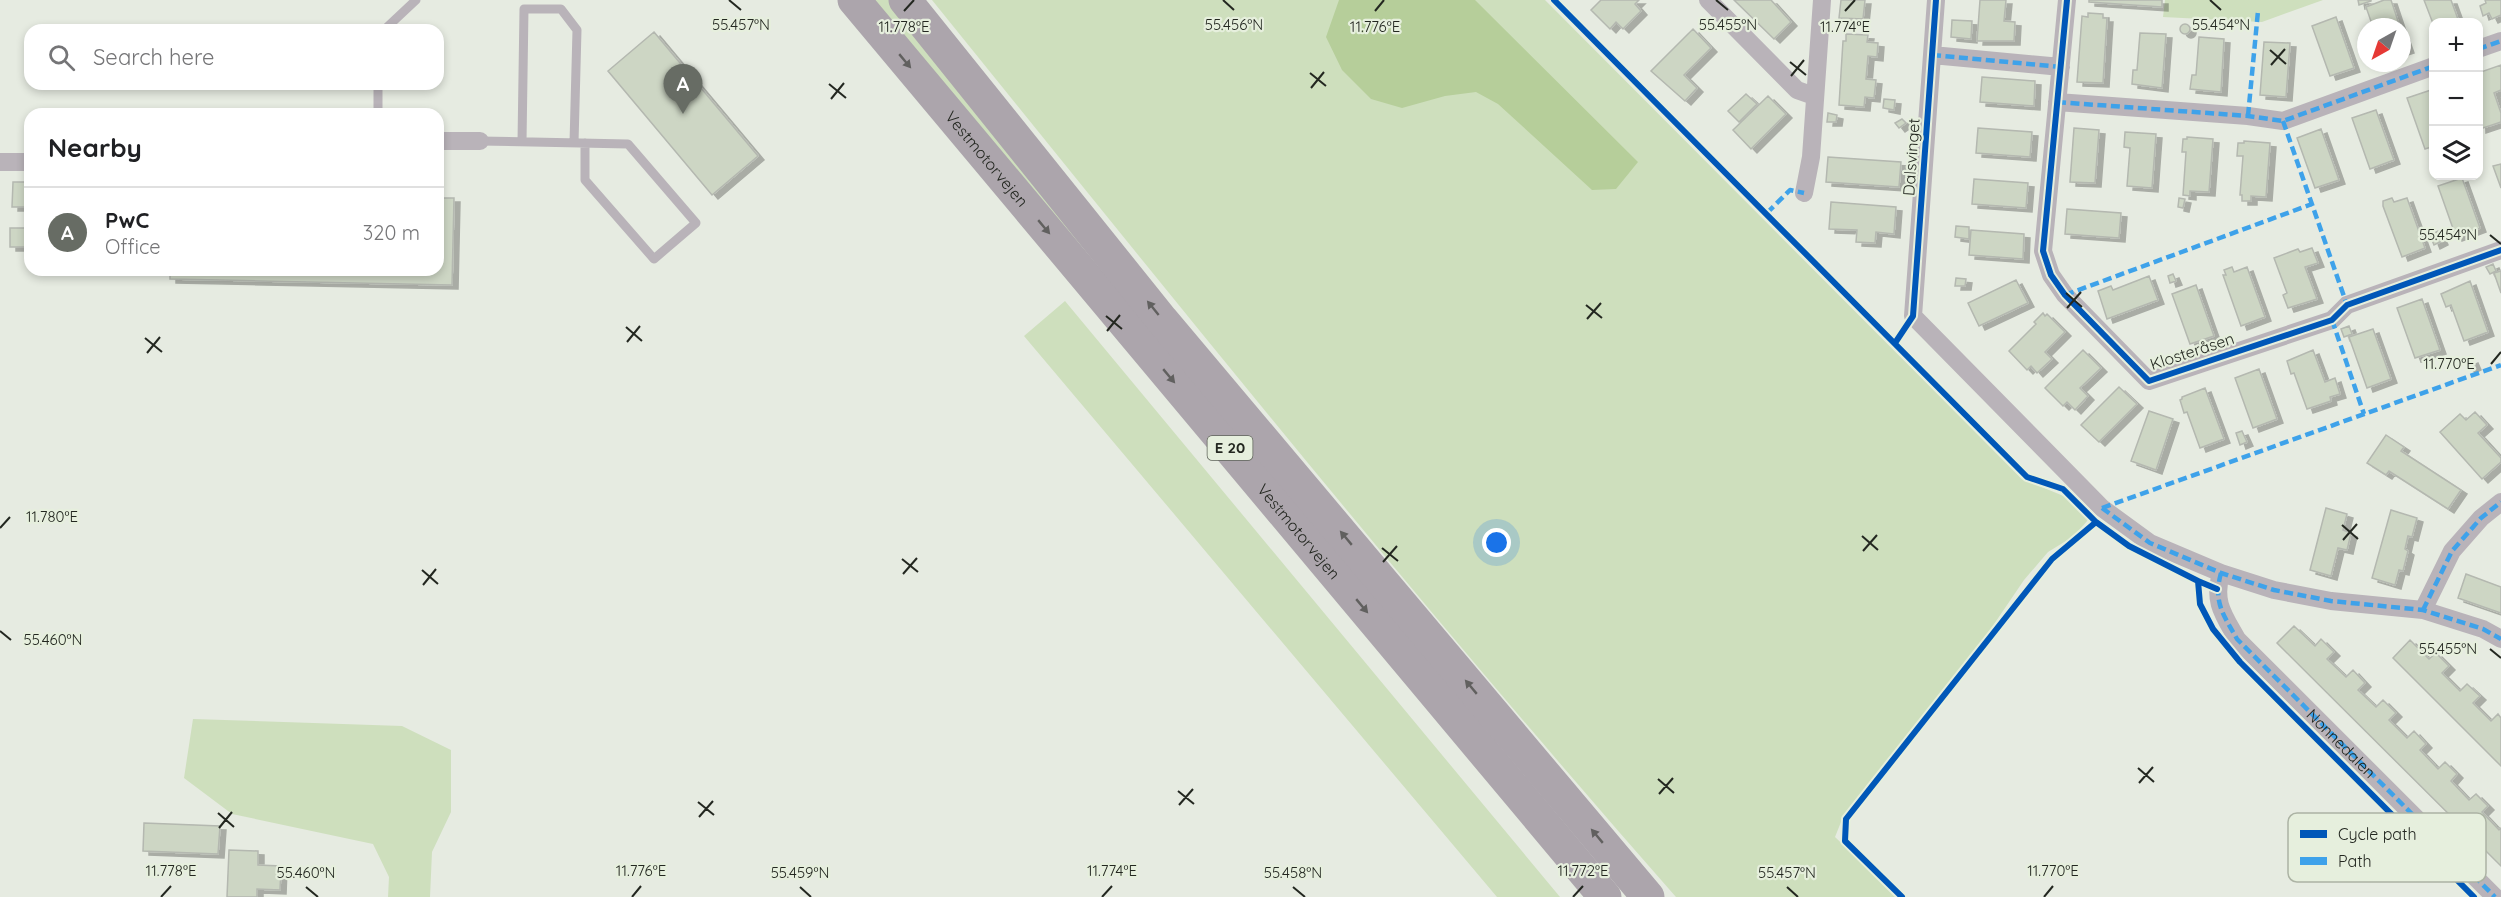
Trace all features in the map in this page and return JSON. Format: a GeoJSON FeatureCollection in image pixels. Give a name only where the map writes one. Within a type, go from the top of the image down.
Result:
{"type":"FeatureCollection","features":[{"type":"Feature","properties":{"kind":"highway","name":"Vestmotorvejen"},"geometry":{"type":"LineString","coordinates":[[854,0],[1605,897]]}},
{"type":"Feature","properties":{"kind":"highway","name":"Vestmotorvejen"},"geometry":{"type":"LineString","coordinates":[[905,0],[1170,329],[1648,897]]}},
{"type":"Feature","properties":{"kind":"street"},"geometry":{"type":"LineString","coordinates":[[1708,0],[1797,90],[1814,96]]}},
{"type":"Feature","properties":{"kind":"street"},"geometry":{"type":"LineString","coordinates":[[1804,193],[1811,157],[1822,0]]}},
{"type":"Feature","properties":{"kind":"street","name":"Dalsvinget"},"geometry":{"type":"LineString","coordinates":[[1936,0],[1913,316],[2102,507],[2150,543],[2220,573]]}},
{"type":"Feature","properties":{"kind":"street","name":"Klosteråsen"},"geometry":{"type":"LineString","coordinates":[[2067,0],[2043,251],[2050,276],[2065,295],[2149,381],[2332,320],[2347,305],[2501,250]]}},
{"type":"Feature","properties":{"kind":"street"},"geometry":{"type":"LineString","coordinates":[[2483,47],[2501,41]]}},
{"type":"Feature","properties":{"kind":"street"},"geometry":{"type":"LineString","coordinates":[[1932,55],[2061,67]]}},
{"type":"Feature","properties":{"kind":"street"},"geometry":{"type":"LineString","coordinates":[[2057,102],[2248,116],[2283,121],[2429,67]]}},
{"type":"Feature","properties":{"kind":"street"},"geometry":{"type":"LineString","coordinates":[[444,141],[480,141]]}},
{"type":"Feature","properties":{"kind":"street"},"geometry":{"type":"LineString","coordinates":[[0,162],[24,162]]}},
{"type":"Feature","properties":{"kind":"street"},"geometry":{"type":"LineString","coordinates":[[2423,610],[2452,550],[2481,518],[2501,502]]}},
{"type":"Feature","properties":{"kind":"street"},"geometry":{"type":"LineString","coordinates":[[2220,573],[2274,590],[2331,601],[2423,610],[2483,629],[2501,639]]}},
{"type":"Feature","properties":{"kind":"street","name":"Nonnedalen"},"geometry":{"type":"LineString","coordinates":[[2220,573],[2217,589],[2219,608],[2237,639],[2411,813]]}},
{"type":"Feature","properties":{"kind":"street","name":"Nonnedalen"},"geometry":{"type":"LineString","coordinates":[[2480,882],[2495,897]]}},
{"type":"Feature","properties":{"kind":"lane"},"geometry":{"type":"LineString","coordinates":[[390,24],[416,0]]}},
{"type":"Feature","properties":{"kind":"lane"},"geometry":{"type":"LineString","coordinates":[[522,142],[524,9],[561,9],[577,30],[574,143]]}},
{"type":"Feature","properties":{"kind":"lane"},"geometry":{"type":"LineString","coordinates":[[378,90],[378,108]]}},
{"type":"Feature","properties":{"kind":"lane"},"geometry":{"type":"LineString","coordinates":[[480,141],[522,142],[585,143],[627,144],[696,223],[654,259],[585,180],[585,143]]}},
{"type":"Feature","properties":{"kind":"shaded area"},"geometry":{"type":"Polygon","coordinates":[[[868,0],[891,0],[1123,294],[868,0]]]}},
{"type":"Feature","properties":{"kind":"shaded area"},"geometry":{"type":"Polygon","coordinates":[[[932,0],[1545,0],[2022,479],[2066,497],[2088,520],[2074,536],[2048,552],[2024,580],[1988,633],[1841,822],[1835,837],[1897,897],[1676,897],[1392,564],[932,0]]]}},
{"type":"Feature","properties":{"kind":"shaded area"},"geometry":{"type":"Polygon","coordinates":[[[1339,0],[1475,0],[1638,162],[1616,189],[1592,190],[1498,104],[1476,92],[1445,96],[1402,108],[1371,99],[1342,70],[1326,37],[1339,0]]]}},
{"type":"Feature","properties":{"kind":"shaded area"},"geometry":{"type":"Polygon","coordinates":[[[2165,0],[2323,0],[2262,22],[2163,17],[2165,0]]]}},
{"type":"Feature","properties":{"kind":"shaded area"},"geometry":{"type":"Polygon","coordinates":[[[1065,301],[1560,897],[1497,897],[1024,336],[1065,301]]]}},
{"type":"Feature","properties":{"kind":"shaded area"},"geometry":{"type":"Polygon","coordinates":[[[193,719],[402,726],[451,750],[451,812],[432,852],[430,897],[388,897],[389,877],[373,844],[232,814],[184,778],[193,719]]]}},
{"type":"Feature","properties":{"kind":"building"},"geometry":{"type":"Polygon","coordinates":[[[1601,0],[1639,0],[1635,4],[1641,11],[1623,29],[1616,22],[1610,29],[1591,10],[1601,0]]]}},
{"type":"Feature","properties":{"kind":"building"},"geometry":{"type":"Polygon","coordinates":[[[1734,0],[1771,0],[1791,22],[1774,39],[1734,0]]]}},
{"type":"Feature","properties":{"kind":"building"},"geometry":{"type":"Polygon","coordinates":[[[1841,0],[1865,0],[1863,19],[1839,18],[1841,0]]]}},
{"type":"Feature","properties":{"kind":"building"},"geometry":{"type":"Polygon","coordinates":[[[1980,0],[2006,0],[2004,21],[2015,22],[2014,41],[1977,41],[1980,0]]]}},
{"type":"Feature","properties":{"kind":"building"},"geometry":{"type":"Polygon","coordinates":[[[2089,0],[2162,0],[2162,7],[2089,2],[2089,0]]]}},
{"type":"Feature","properties":{"kind":"building"},"geometry":{"type":"Polygon","coordinates":[[[2358,0],[2371,0],[2371,1],[2359,5],[2358,0]]]}},
{"type":"Feature","properties":{"kind":"building"},"geometry":{"type":"Polygon","coordinates":[[[2384,0],[2391,0],[2397,18],[2370,18],[2366,7],[2384,0]]]}},
{"type":"Feature","properties":{"kind":"building"},"geometry":{"type":"Polygon","coordinates":[[[2424,0],[2451,0],[2458,18],[2431,18],[2424,0]]]}},
{"type":"Feature","properties":{"kind":"building"},"geometry":{"type":"Polygon","coordinates":[[[2485,0],[2501,0],[2501,15],[2492,19],[2489,13],[2483,16],[2480,6],[2486,3],[2485,0]]]}},
{"type":"Feature","properties":{"kind":"building"},"geometry":{"type":"Polygon","coordinates":[[[2088,13],[2103,14],[2103,18],[2107,18],[2103,83],[2077,82],[2082,16],[2088,17],[2088,13]]]}},
{"type":"Feature","properties":{"kind":"building"},"geometry":{"type":"Polygon","coordinates":[[[2336,17],[2354,68],[2330,76],[2312,26],[2336,17]]]}},
{"type":"Feature","properties":{"kind":"building"},"geometry":{"type":"Polygon","coordinates":[[[1952,20],[1972,21],[1971,39],[1951,37],[1952,20]]]}},
{"type":"Feature","properties":{"kind":"building"},"geometry":{"type":"Polygon","coordinates":[[[2185,24],[2190,29],[2185,34],[2180,29],[2185,24]]]}},
{"type":"Feature","properties":{"kind":"building"},"geometry":{"type":"Polygon","coordinates":[[[1693,29],[1711,48],[1684,75],[1697,88],[1685,101],[1651,71],[1693,29]]]}},
{"type":"Feature","properties":{"kind":"building"},"geometry":{"type":"Polygon","coordinates":[[[654,32],[758,156],[712,195],[608,71],[654,32]]]}},
{"type":"Feature","properties":{"kind":"building"},"geometry":{"type":"Polygon","coordinates":[[[2140,33],[2166,34],[2162,88],[2132,84],[2133,70],[2137,70],[2140,33]]]}},
{"type":"Feature","properties":{"kind":"building"},"geometry":{"type":"Polygon","coordinates":[[[1846,34],[1868,35],[1867,42],[1878,43],[1877,57],[1868,56],[1866,79],[1876,80],[1874,98],[1865,97],[1864,107],[1839,105],[1843,41],[1846,41],[1846,34]]]}},
{"type":"Feature","properties":{"kind":"building"},"geometry":{"type":"Polygon","coordinates":[[[2199,37],[2224,39],[2221,92],[2190,89],[2192,75],[2196,75],[2199,37]]]}},
{"type":"Feature","properties":{"kind":"building"},"geometry":{"type":"Polygon","coordinates":[[[2264,42],[2290,43],[2286,97],[2260,95],[2264,42]]]}},
{"type":"Feature","properties":{"kind":"building"},"geometry":{"type":"Polygon","coordinates":[[[2501,65],[2501,90],[2494,93],[2501,113],[2501,122],[2483,128],[2483,72],[2501,65]]]}},
{"type":"Feature","properties":{"kind":"building"},"geometry":{"type":"Polygon","coordinates":[[[1982,77],[2035,81],[2034,106],[1980,102],[1982,77]]]}},
{"type":"Feature","properties":{"kind":"building"},"geometry":{"type":"Polygon","coordinates":[[[2429,91],[2429,148],[2425,149],[2407,98],[2429,91]]]}},
{"type":"Feature","properties":{"kind":"building"},"geometry":{"type":"Polygon","coordinates":[[[1746,94],[1757,104],[1739,122],[1728,111],[1746,94]]]}},
{"type":"Feature","properties":{"kind":"building"},"geometry":{"type":"Polygon","coordinates":[[[1768,96],[1786,114],[1751,149],[1733,130],[1768,96]]]}},
{"type":"Feature","properties":{"kind":"building"},"geometry":{"type":"Polygon","coordinates":[[[1884,99],[1895,100],[1894,110],[1883,108],[1884,99]]]}},
{"type":"Feature","properties":{"kind":"building"},"geometry":{"type":"Polygon","coordinates":[[[2376,110],[2394,160],[2370,169],[2352,118],[2376,110]]]}},
{"type":"Feature","properties":{"kind":"building"},"geometry":{"type":"Polygon","coordinates":[[[1828,113],[1837,115],[1836,122],[1827,122],[1828,113]]]}},
{"type":"Feature","properties":{"kind":"building"},"geometry":{"type":"Polygon","coordinates":[[[1902,119],[1906,123],[1899,128],[1895,123],[1902,119]]]}},
{"type":"Feature","properties":{"kind":"building"},"geometry":{"type":"Polygon","coordinates":[[[1978,128],[2032,132],[2030,157],[1976,153],[1978,128]]]}},
{"type":"Feature","properties":{"kind":"building"},"geometry":{"type":"Polygon","coordinates":[[[2074,128],[2099,130],[2095,183],[2070,182],[2074,128]]]}},
{"type":"Feature","properties":{"kind":"building"},"geometry":{"type":"Polygon","coordinates":[[[2321,129],[2339,180],[2315,188],[2297,138],[2321,129]]]}},
{"type":"Feature","properties":{"kind":"building"},"geometry":{"type":"Polygon","coordinates":[[[2125,132],[2156,134],[2152,188],[2127,186],[2130,148],[2124,147],[2125,132]]]}},
{"type":"Feature","properties":{"kind":"building"},"geometry":{"type":"Polygon","coordinates":[[[2187,137],[2213,139],[2209,192],[2190,191],[2190,196],[2183,195],[2186,152],[2182,152],[2183,139],[2187,137]]]}},
{"type":"Feature","properties":{"kind":"building"},"geometry":{"type":"Polygon","coordinates":[[[2244,141],[2270,143],[2266,197],[2251,196],[2251,201],[2242,201],[2242,195],[2240,195],[2243,156],[2237,156],[2238,143],[2244,143],[2244,141]]]}},
{"type":"Feature","properties":{"kind":"building"},"geometry":{"type":"Polygon","coordinates":[[[1828,157],[1901,162],[1899,187],[1826,182],[1828,157]]]}},
{"type":"Feature","properties":{"kind":"building"},"geometry":{"type":"Polygon","coordinates":[[[2501,164],[2501,188],[2493,166],[2501,164]]]}},
{"type":"Feature","properties":{"kind":"building"},"geometry":{"type":"Polygon","coordinates":[[[1974,179],[2028,183],[2026,208],[1972,204],[1974,179]]]}},
{"type":"Feature","properties":{"kind":"building"},"geometry":{"type":"Polygon","coordinates":[[[2463,180],[2480,228],[2456,237],[2438,186],[2463,180]]]}},
{"type":"Feature","properties":{"kind":"building"},"geometry":{"type":"Polygon","coordinates":[[[13,182],[24,182],[24,207],[12,207],[13,182]]]}},
{"type":"Feature","properties":{"kind":"building"},"geometry":{"type":"Polygon","coordinates":[[[444,198],[454,198],[452,285],[170,279],[170,276],[444,276],[444,198]]]}},
{"type":"Feature","properties":{"kind":"building"},"geometry":{"type":"Polygon","coordinates":[[[2179,198],[2185,199],[2183,208],[2178,207],[2179,198]]]}},
{"type":"Feature","properties":{"kind":"building"},"geometry":{"type":"Polygon","coordinates":[[[2392,198],[2394,202],[2407,198],[2425,248],[2402,257],[2383,206],[2383,201],[2392,198]]]}},
{"type":"Feature","properties":{"kind":"building"},"geometry":{"type":"Polygon","coordinates":[[[1831,202],[1896,207],[1894,234],[1876,232],[1875,243],[1856,242],[1857,230],[1829,229],[1831,202]]]}},
{"type":"Feature","properties":{"kind":"building"},"geometry":{"type":"Polygon","coordinates":[[[2067,209],[2121,213],[2119,238],[2065,234],[2067,209]]]}},
{"type":"Feature","properties":{"kind":"building"},"geometry":{"type":"Polygon","coordinates":[[[1956,226],[1969,227],[1969,239],[1955,237],[1956,226]]]}},
{"type":"Feature","properties":{"kind":"building"},"geometry":{"type":"Polygon","coordinates":[[[10,228],[24,228],[24,247],[10,247],[10,228]]]}},
{"type":"Feature","properties":{"kind":"building"},"geometry":{"type":"Polygon","coordinates":[[[1971,230],[2024,234],[2023,259],[1969,255],[1971,230]]]}},
{"type":"Feature","properties":{"kind":"building"},"geometry":{"type":"Polygon","coordinates":[[[2438,231],[2442,241],[2434,245],[2430,235],[2438,231]]]}},
{"type":"Feature","properties":{"kind":"building"},"geometry":{"type":"Polygon","coordinates":[[[2312,248],[2318,263],[2305,267],[2317,299],[2288,308],[2283,295],[2287,293],[2274,258],[2298,249],[2300,252],[2312,248]]]}},
{"type":"Feature","properties":{"kind":"building"},"geometry":{"type":"Polygon","coordinates":[[[2493,264],[2496,271],[2490,274],[2486,267],[2493,264]]]}},
{"type":"Feature","properties":{"kind":"building"},"geometry":{"type":"Polygon","coordinates":[[[2232,267],[2234,272],[2247,267],[2265,317],[2241,326],[2223,275],[2226,275],[2224,270],[2232,267]]]}},
{"type":"Feature","properties":{"kind":"building"},"geometry":{"type":"Polygon","coordinates":[[[2501,271],[2501,293],[2494,273],[2501,271]]]}},
{"type":"Feature","properties":{"kind":"building"},"geometry":{"type":"Polygon","coordinates":[[[2173,274],[2176,281],[2170,283],[2168,276],[2173,274]]]}},
{"type":"Feature","properties":{"kind":"building"},"geometry":{"type":"Polygon","coordinates":[[[2149,276],[2158,300],[2107,319],[2098,291],[2111,286],[2113,290],[2149,276]]]}},
{"type":"Feature","properties":{"kind":"building"},"geometry":{"type":"Polygon","coordinates":[[[1956,278],[1966,279],[1965,286],[1955,286],[1956,278]]]}},
{"type":"Feature","properties":{"kind":"building"},"geometry":{"type":"Polygon","coordinates":[[[2016,280],[2028,303],[1979,326],[1968,303],[2016,280]]]}},
{"type":"Feature","properties":{"kind":"building"},"geometry":{"type":"Polygon","coordinates":[[[2470,281],[2488,332],[2464,341],[2451,305],[2446,307],[2441,294],[2470,281]]]}},
{"type":"Feature","properties":{"kind":"building"},"geometry":{"type":"Polygon","coordinates":[[[2196,285],[2214,336],[2190,344],[2172,294],[2196,285]]]}},
{"type":"Feature","properties":{"kind":"building"},"geometry":{"type":"Polygon","coordinates":[[[2422,299],[2440,350],[2415,358],[2397,308],[2422,299]]]}},
{"type":"Feature","properties":{"kind":"building"},"geometry":{"type":"Polygon","coordinates":[[[2043,313],[2045,316],[2047,314],[2065,332],[2045,352],[2052,359],[2037,373],[2031,366],[2027,370],[2009,351],[2036,324],[2034,322],[2043,313]]]}},
{"type":"Feature","properties":{"kind":"building"},"geometry":{"type":"Polygon","coordinates":[[[2349,326],[2352,334],[2344,337],[2341,329],[2349,326]]]}},
{"type":"Feature","properties":{"kind":"building"},"geometry":{"type":"Polygon","coordinates":[[[2373,329],[2391,379],[2367,388],[2349,337],[2373,329]]]}},
{"type":"Feature","properties":{"kind":"building"},"geometry":{"type":"Polygon","coordinates":[[[2083,350],[2101,368],[2080,388],[2088,396],[2075,410],[2067,402],[2063,406],[2045,388],[2083,350]]]}},
{"type":"Feature","properties":{"kind":"building"},"geometry":{"type":"Polygon","coordinates":[[[2313,350],[2325,382],[2335,378],[2340,394],[2330,397],[2331,401],[2307,409],[2294,373],[2291,374],[2287,361],[2313,350]]]}},
{"type":"Feature","properties":{"kind":"building"},"geometry":{"type":"Polygon","coordinates":[[[2472,359],[2475,366],[2469,369],[2465,362],[2472,359]]]}},
{"type":"Feature","properties":{"kind":"building"},"geometry":{"type":"Polygon","coordinates":[[[2259,369],[2277,419],[2253,428],[2235,378],[2259,369]]]}},
{"type":"Feature","properties":{"kind":"building"},"geometry":{"type":"Polygon","coordinates":[[[2119,387],[2137,404],[2099,442],[2081,425],[2119,387]]]}},
{"type":"Feature","properties":{"kind":"building"},"geometry":{"type":"Polygon","coordinates":[[[2205,388],[2224,439],[2200,448],[2187,412],[2184,413],[2180,400],[2182,397],[2205,388]]]}},
{"type":"Feature","properties":{"kind":"building"},"geometry":{"type":"Polygon","coordinates":[[[2149,411],[2173,419],[2156,470],[2131,461],[2149,411]]]}},
{"type":"Feature","properties":{"kind":"building"},"geometry":{"type":"Polygon","coordinates":[[[2475,412],[2487,425],[2478,433],[2501,458],[2501,462],[2482,479],[2440,432],[2460,414],[2466,420],[2475,412]]]}},
{"type":"Feature","properties":{"kind":"building"},"geometry":{"type":"Polygon","coordinates":[[[2242,431],[2247,442],[2240,445],[2236,433],[2242,431]]]}},
{"type":"Feature","properties":{"kind":"building"},"geometry":{"type":"Polygon","coordinates":[[[2386,435],[2404,447],[2401,451],[2461,490],[2448,509],[2389,471],[2386,475],[2367,463],[2386,435]]]}},
{"type":"Feature","properties":{"kind":"building"},"geometry":{"type":"Polygon","coordinates":[[[2326,508],[2347,514],[2343,530],[2351,533],[2347,550],[2338,548],[2331,576],[2310,570],[2326,508]]]}},
{"type":"Feature","properties":{"kind":"building"},"geometry":{"type":"Polygon","coordinates":[[[2391,510],[2417,518],[2412,537],[2408,536],[2405,549],[2408,551],[2403,571],[2399,570],[2395,585],[2372,578],[2391,510]]]}},
{"type":"Feature","properties":{"kind":"building"},"geometry":{"type":"Polygon","coordinates":[[[2466,574],[2501,587],[2501,613],[2458,598],[2466,574]]]}},
{"type":"Feature","properties":{"kind":"building"},"geometry":{"type":"Polygon","coordinates":[[[2294,626],[2315,646],[2321,639],[2334,652],[2327,659],[2346,677],[2353,670],[2365,683],[2358,690],[2376,707],[2383,700],[2396,713],[2389,720],[2407,738],[2414,731],[2426,744],[2420,750],[2438,769],[2445,762],[2457,774],[2451,781],[2469,800],[2476,794],[2488,806],[2483,813],[2448,813],[2277,643],[2294,626]]]}},
{"type":"Feature","properties":{"kind":"building"},"geometry":{"type":"Polygon","coordinates":[[[2410,640],[2429,659],[2436,653],[2449,666],[2442,673],[2460,691],[2467,684],[2480,696],[2473,703],[2491,721],[2498,714],[2501,718],[2501,766],[2393,658],[2410,640]]]}},
{"type":"Feature","properties":{"kind":"building"},"geometry":{"type":"Polygon","coordinates":[[[2486,816],[2499,830],[2501,828],[2501,866],[2486,851],[2486,816]]]}},
{"type":"Feature","properties":{"kind":"building"},"geometry":{"type":"Polygon","coordinates":[[[144,823],[220,826],[218,854],[143,851],[144,823]]]}},
{"type":"Feature","properties":{"kind":"building"},"geometry":{"type":"Polygon","coordinates":[[[229,850],[258,851],[258,865],[281,866],[280,890],[257,889],[257,897],[227,897],[229,850]]]}},
{"type":"Feature","properties":{"kind":"marked path"},"geometry":{"type":"LineString","coordinates":[[2248,116],[2258,11]]}},
{"type":"Feature","properties":{"kind":"marked path"},"geometry":{"type":"LineString","coordinates":[[2483,47],[2501,41]]}},
{"type":"Feature","properties":{"kind":"marked path"},"geometry":{"type":"LineString","coordinates":[[1932,55],[2061,67]]}},
{"type":"Feature","properties":{"kind":"marked path"},"geometry":{"type":"LineString","coordinates":[[2057,102],[2248,116],[2283,121],[2429,68]]}},
{"type":"Feature","properties":{"kind":"marked path"},"geometry":{"type":"LineString","coordinates":[[2283,121],[2347,305]]}},
{"type":"Feature","properties":{"kind":"marked path"},"geometry":{"type":"LineString","coordinates":[[1767,213],[1790,190],[1804,193]]}},
{"type":"Feature","properties":{"kind":"marked path"},"geometry":{"type":"LineString","coordinates":[[2065,295],[2312,204]]}},
{"type":"Feature","properties":{"kind":"marked path"},"geometry":{"type":"LineString","coordinates":[[2332,320],[2364,414]]}},
{"type":"Feature","properties":{"kind":"marked path"},"geometry":{"type":"LineString","coordinates":[[2102,508],[2501,365]]}},
{"type":"Feature","properties":{"kind":"marked path"},"geometry":{"type":"LineString","coordinates":[[2423,610],[2452,551],[2481,518],[2501,502]]}},
{"type":"Feature","properties":{"kind":"marked path"},"geometry":{"type":"LineString","coordinates":[[2102,508],[2150,543],[2221,573],[2274,590],[2331,601],[2423,610],[2483,629],[2501,639]]}},
{"type":"Feature","properties":{"kind":"marked path"},"geometry":{"type":"LineString","coordinates":[[2221,573],[2219,600],[2237,639],[2411,813]]}},
{"type":"Feature","properties":{"kind":"marked path"},"geometry":{"type":"LineString","coordinates":[[2480,882],[2495,897]]}},
{"type":"Feature","properties":{"kind":"cycle path"},"geometry":{"type":"LineString","coordinates":[[1554,0],[2027,477],[2063,489],[2096,522]]}},
{"type":"Feature","properties":{"kind":"cycle path"},"geometry":{"type":"LineString","coordinates":[[1895,343],[1913,316],[1936,0]]}},
{"type":"Feature","properties":{"kind":"cycle path"},"geometry":{"type":"LineString","coordinates":[[2067,0],[2043,251],[2051,275],[2065,295],[2149,381],[2332,320],[2347,305],[2501,250]]}},
{"type":"Feature","properties":{"kind":"cycle path"},"geometry":{"type":"LineString","coordinates":[[1902,897],[1845,841],[1846,819],[2052,559],[2096,522],[2129,546],[2198,581]]}},
{"type":"Feature","properties":{"kind":"cycle path"},"geometry":{"type":"LineString","coordinates":[[2217,589],[2198,581],[2200,604],[2213,629],[2240,662],[2390,813]]}},
{"type":"Feature","properties":{"kind":"cycle path"},"geometry":{"type":"LineString","coordinates":[[2459,882],[2474,897]]}},
{"type":"Feature","properties":{"kind":"place","name":"PwC"},"geometry":{"type":"Point","coordinates":[683,114]}}]}
